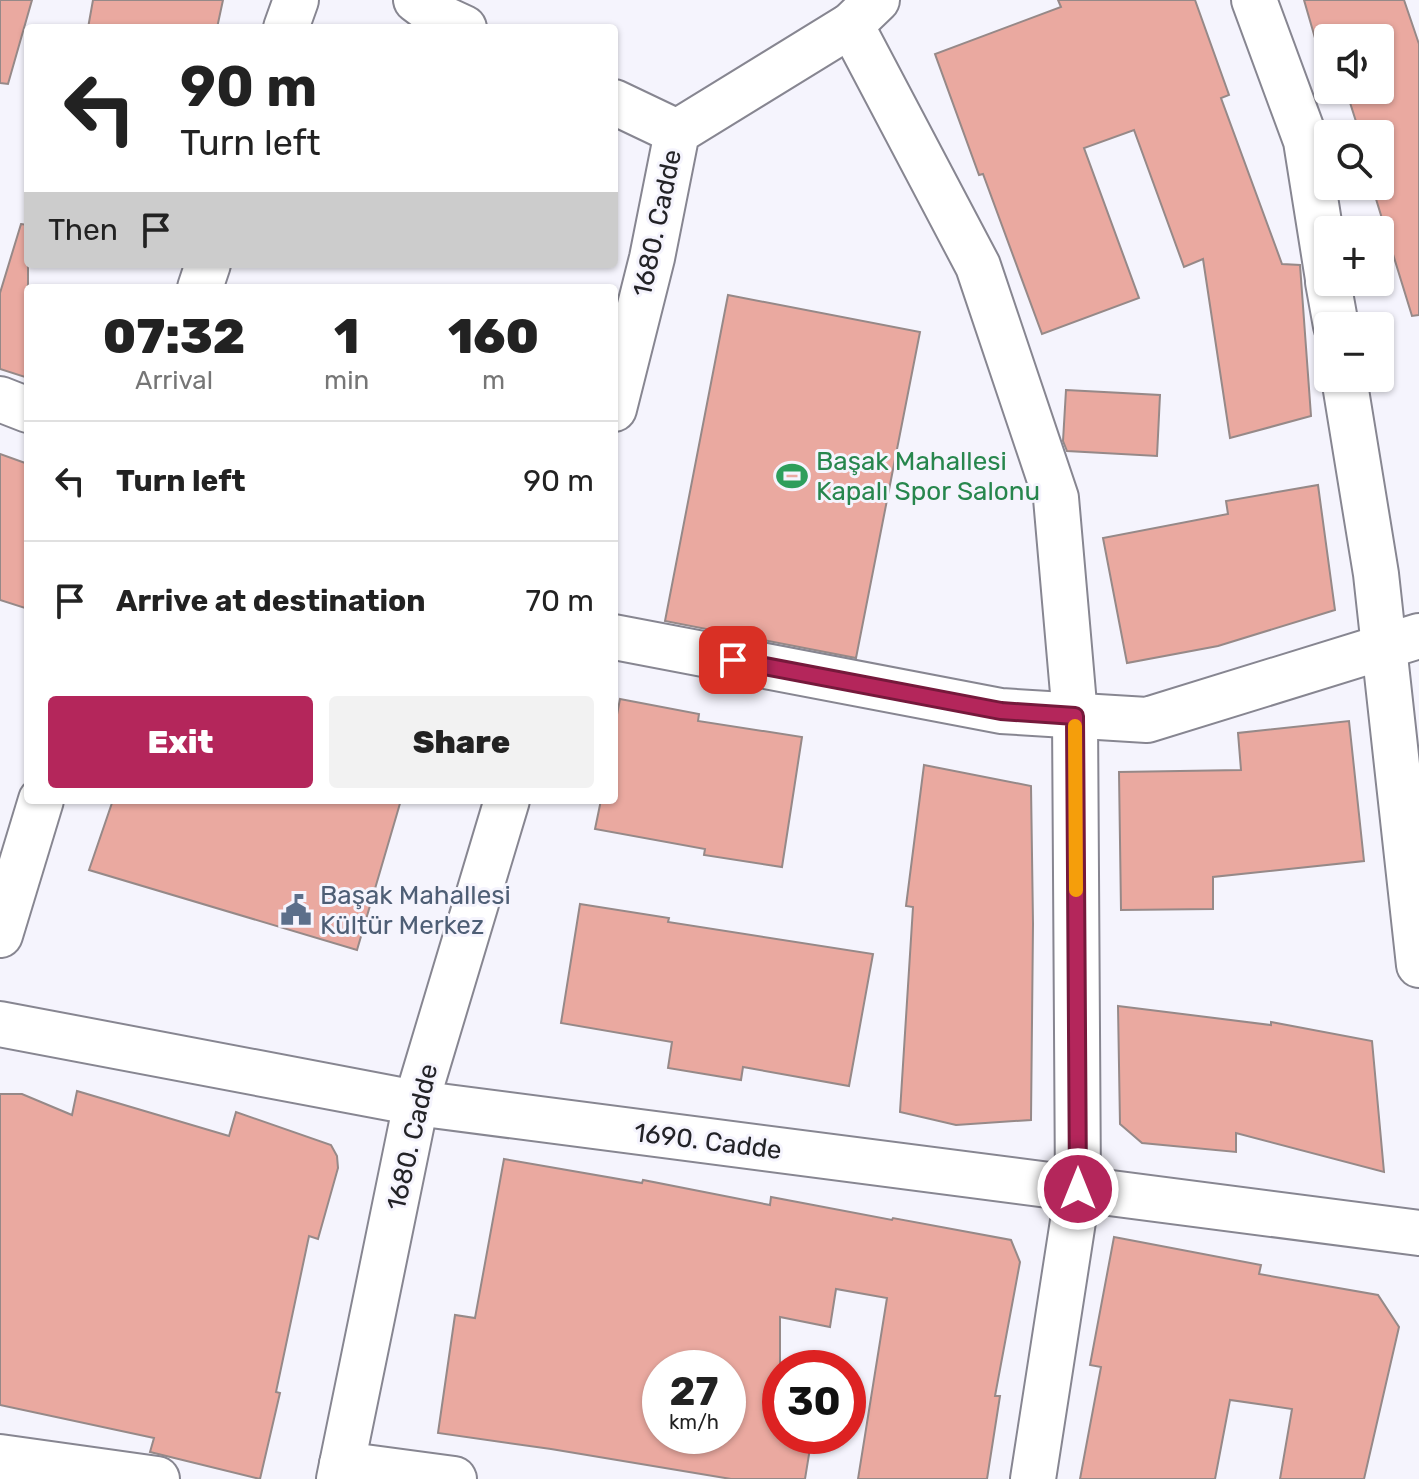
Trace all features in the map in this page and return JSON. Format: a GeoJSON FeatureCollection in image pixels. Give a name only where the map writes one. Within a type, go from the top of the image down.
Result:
{"type":"FeatureCollection","features":[{"type":"Feature","properties":{"kind":"street"},"geometry":{"type":"LineString","coordinates":[[287,24],[296,0]]}},
{"type":"Feature","properties":{"kind":"street"},"geometry":{"type":"LineString","coordinates":[[416,0],[436,15],[455,24]]}},
{"type":"Feature","properties":{"kind":"street"},"geometry":{"type":"LineString","coordinates":[[1254,0],[1306,141],[1318,216]]}},
{"type":"Feature","properties":{"kind":"street"},"geometry":{"type":"LineString","coordinates":[[864,12],[978,266],[1056,498],[1075,716],[1078,1189],[1033,1479]]}},
{"type":"Feature","properties":{"kind":"street","name":"1680. Cadde"},"geometry":{"type":"LineString","coordinates":[[618,393],[652,258],[677,132],[864,12]]}},
{"type":"Feature","properties":{"kind":"street"},"geometry":{"type":"LineString","coordinates":[[618,104],[677,132]]}},
{"type":"Feature","properties":{"kind":"street"},"geometry":{"type":"LineString","coordinates":[[1346,392],[1376,574],[1402,642],[1419,965]]}},
{"type":"Feature","properties":{"kind":"street"},"geometry":{"type":"LineString","coordinates":[[0,399],[24,408]]}},
{"type":"Feature","properties":{"kind":"street"},"geometry":{"type":"LineString","coordinates":[[618,638],[1001,711],[1147,720],[1402,642]]}},
{"type":"Feature","properties":{"kind":"street"},"geometry":{"type":"LineString","coordinates":[[0,935],[40,804]]}},
{"type":"Feature","properties":{"kind":"street","name":"1680. Cadde"},"geometry":{"type":"LineString","coordinates":[[341,1472],[416,1103],[506,804]]}},
{"type":"Feature","properties":{"kind":"street","name":"1690. Cadde"},"geometry":{"type":"LineString","coordinates":[[0,1024],[416,1103],[1419,1233]]}},
{"type":"Feature","properties":{"kind":"street"},"geometry":{"type":"LineString","coordinates":[[0,1457],[157,1479]]}},
{"type":"Feature","properties":{"kind":"street"},"geometry":{"type":"LineString","coordinates":[[341,1472],[454,1479]]}},
{"type":"Feature","properties":{"kind":"building"},"geometry":{"type":"Polygon","coordinates":[[[0,0],[32,0],[8,84],[0,83],[0,0]]]}},
{"type":"Feature","properties":{"kind":"building"},"geometry":{"type":"Polygon","coordinates":[[[93,0],[223,0],[218,24],[89,24],[93,0]]]}},
{"type":"Feature","properties":{"kind":"building"},"geometry":{"type":"Polygon","coordinates":[[[1058,0],[1195,0],[1229,95],[1221,98],[1282,264],[1300,265],[1311,416],[1230,438],[1203,259],[1184,267],[1134,130],[1084,148],[1139,298],[1042,334],[935,54],[1061,7],[1058,0]]]}},
{"type":"Feature","properties":{"kind":"building"},"geometry":{"type":"Polygon","coordinates":[[[1304,0],[1404,0],[1419,44],[1419,315],[1412,316],[1394,258],[1394,216],[1381,216],[1376,200],[1394,200],[1394,120],[1356,120],[1350,104],[1394,104],[1394,24],[1314,24],[1314,35],[1304,0]]]}},
{"type":"Feature","properties":{"kind":"building"},"geometry":{"type":"Polygon","coordinates":[[[21,224],[24,224],[24,268],[28,268],[28,284],[24,284],[24,377],[0,369],[0,293],[21,224]]]}},
{"type":"Feature","properties":{"kind":"building","name":"Başak Mahallesi Kapalı Spor Salonu"},"geometry":{"type":"Polygon","coordinates":[[[728,295],[920,332],[856,658],[665,621],[728,295]]]}},
{"type":"Feature","properties":{"kind":"building"},"geometry":{"type":"Polygon","coordinates":[[[1066,390],[1160,395],[1157,456],[1067,451],[1063,441],[1066,390]]]}},
{"type":"Feature","properties":{"kind":"building"},"geometry":{"type":"Polygon","coordinates":[[[0,454],[24,463],[24,608],[0,600],[0,454]]]}},
{"type":"Feature","properties":{"kind":"building"},"geometry":{"type":"Polygon","coordinates":[[[1318,485],[1335,610],[1218,646],[1127,663],[1103,538],[1228,514],[1226,501],[1318,485]]]}},
{"type":"Feature","properties":{"kind":"building"},"geometry":{"type":"Polygon","coordinates":[[[620,699],[699,714],[698,721],[802,737],[782,867],[704,855],[705,849],[595,829],[600,804],[618,804],[620,699]]]}},
{"type":"Feature","properties":{"kind":"building"},"geometry":{"type":"Polygon","coordinates":[[[1349,721],[1364,861],[1213,877],[1213,909],[1121,910],[1119,772],[1241,770],[1238,733],[1349,721]]]}},
{"type":"Feature","properties":{"kind":"building"},"geometry":{"type":"Polygon","coordinates":[[[924,765],[1031,786],[1031,1120],[956,1125],[900,1112],[913,907],[906,906],[924,765]]]}},
{"type":"Feature","properties":{"kind":"building","name":"Başak Mahallesi Kültür Merkez"},"geometry":{"type":"Polygon","coordinates":[[[112,804],[400,804],[357,950],[89,870],[112,804]]]}},
{"type":"Feature","properties":{"kind":"building"},"geometry":{"type":"Polygon","coordinates":[[[580,904],[669,918],[668,922],[873,954],[849,1086],[743,1067],[741,1080],[668,1068],[672,1042],[561,1023],[580,904]]]}},
{"type":"Feature","properties":{"kind":"building"},"geometry":{"type":"Polygon","coordinates":[[[1118,1006],[1271,1025],[1271,1022],[1372,1041],[1384,1172],[1236,1133],[1236,1152],[1142,1143],[1120,1124],[1118,1006]]]}},
{"type":"Feature","properties":{"kind":"building"},"geometry":{"type":"Polygon","coordinates":[[[77,1091],[229,1136],[236,1112],[331,1145],[337,1156],[338,1168],[318,1239],[309,1236],[276,1392],[280,1393],[260,1479],[150,1452],[154,1438],[0,1405],[0,1094],[22,1094],[72,1115],[77,1091]]]}},
{"type":"Feature","properties":{"kind":"building"},"geometry":{"type":"Polygon","coordinates":[[[504,1159],[642,1183],[643,1180],[770,1205],[771,1197],[1011,1240],[1020,1262],[995,1396],[1000,1396],[987,1479],[858,1479],[862,1454],[866,1454],[866,1429],[887,1298],[836,1289],[830,1327],[780,1317],[780,1350],[762,1350],[762,1454],[809,1454],[805,1479],[731,1479],[438,1433],[455,1315],[475,1318],[504,1159]]]}},
{"type":"Feature","properties":{"kind":"building"},"geometry":{"type":"Polygon","coordinates":[[[1114,1237],[1261,1265],[1259,1274],[1378,1295],[1399,1327],[1364,1479],[1280,1479],[1292,1409],[1230,1400],[1215,1479],[1080,1479],[1101,1367],[1090,1365],[1114,1237]]]}},
{"type":"Feature","properties":{"kind":"slow traffic"},"geometry":{"type":"LineString","coordinates":[[1075,726],[1076,890]]}},
{"type":"Feature","properties":{"kind":"place","name":"Başak Mahallesi Kapalı Spor Salonu"},"geometry":{"type":"Point","coordinates":[792,476]}},
{"type":"Feature","properties":{"kind":"place","name":"Başak Mahallesi Kültür Merkez"},"geometry":{"type":"Point","coordinates":[296,910]}},
{"type":"Feature","properties":{"kind":"route"},"geometry":{"type":"LineString","coordinates":[[733,660],[1001,711],[1075,716],[1078,1189]]}}]}
